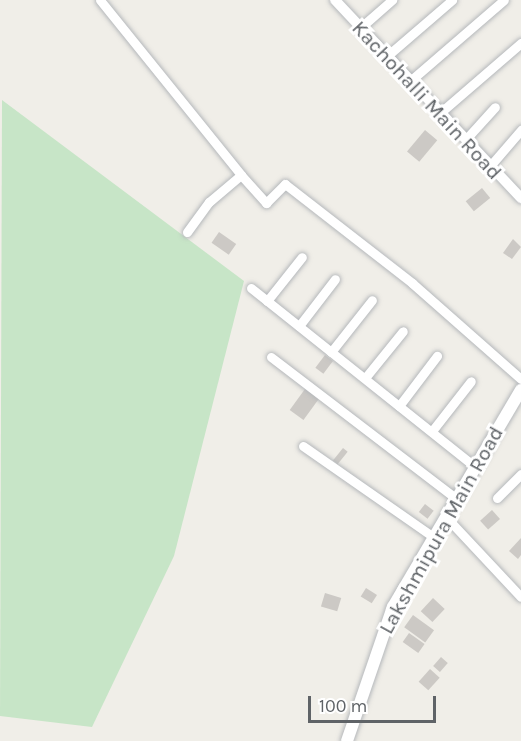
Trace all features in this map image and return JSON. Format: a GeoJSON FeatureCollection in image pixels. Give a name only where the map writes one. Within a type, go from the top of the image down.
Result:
{"type":"FeatureCollection","features":[{"type":"Feature","properties":{"kind":"main road","name":"Lakshmipura Main Road"},"geometry":{"type":"LineString","coordinates":[[346,741],[382,630],[521,390]]}},
{"type":"Feature","properties":{"kind":"street"},"geometry":{"type":"LineString","coordinates":[[99,0],[266,203],[285,184],[412,283],[521,379]]}},
{"type":"Feature","properties":{"kind":"street","name":"Kachohalli Main Road"},"geometry":{"type":"LineString","coordinates":[[335,0],[521,198]]}},
{"type":"Feature","properties":{"kind":"street"},"geometry":{"type":"LineString","coordinates":[[360,28],[392,0]]}},
{"type":"Feature","properties":{"kind":"street"},"geometry":{"type":"LineString","coordinates":[[387,56],[452,0]]}},
{"type":"Feature","properties":{"kind":"street"},"geometry":{"type":"LineString","coordinates":[[410,81],[504,0]]}},
{"type":"Feature","properties":{"kind":"street"},"geometry":{"type":"LineString","coordinates":[[441,112],[521,43]]}},
{"type":"Feature","properties":{"kind":"street"},"geometry":{"type":"LineString","coordinates":[[466,139],[495,107]]}},
{"type":"Feature","properties":{"kind":"street"},"geometry":{"type":"LineString","coordinates":[[490,166],[521,130]]}},
{"type":"Feature","properties":{"kind":"street"},"geometry":{"type":"LineString","coordinates":[[187,231],[209,202],[241,175]]}},
{"type":"Feature","properties":{"kind":"street"},"geometry":{"type":"LineString","coordinates":[[267,301],[303,257]]}},
{"type":"Feature","properties":{"kind":"street"},"geometry":{"type":"LineString","coordinates":[[299,326],[335,279]]}},
{"type":"Feature","properties":{"kind":"street"},"geometry":{"type":"LineString","coordinates":[[251,288],[475,467]]}},
{"type":"Feature","properties":{"kind":"street"},"geometry":{"type":"LineString","coordinates":[[331,351],[372,300]]}},
{"type":"Feature","properties":{"kind":"street"},"geometry":{"type":"LineString","coordinates":[[364,378],[403,331]]}},
{"type":"Feature","properties":{"kind":"street"},"geometry":{"type":"LineString","coordinates":[[399,406],[437,356]]}},
{"type":"Feature","properties":{"kind":"street"},"geometry":{"type":"LineString","coordinates":[[271,357],[457,499]]}},
{"type":"Feature","properties":{"kind":"street"},"geometry":{"type":"LineString","coordinates":[[432,431],[471,381]]}},
{"type":"Feature","properties":{"kind":"street"},"geometry":{"type":"LineString","coordinates":[[303,446],[435,538]]}},
{"type":"Feature","properties":{"kind":"street"},"geometry":{"type":"LineString","coordinates":[[497,498],[521,474]]}},
{"type":"Feature","properties":{"kind":"street"},"geometry":{"type":"LineString","coordinates":[[447,518],[521,597]]}},
{"type":"Feature","properties":{"kind":"green space"},"geometry":{"type":"Polygon","coordinates":[[[2,100],[244,281],[174,556],[92,727],[0,716],[2,100]]]}},
{"type":"Feature","properties":{"kind":"building"},"geometry":{"type":"Polygon","coordinates":[[[425,130],[437,140],[419,162],[407,151],[425,130]]]}},
{"type":"Feature","properties":{"kind":"building"},"geometry":{"type":"Polygon","coordinates":[[[482,188],[490,198],[474,211],[466,201],[482,188]]]}},
{"type":"Feature","properties":{"kind":"building"},"geometry":{"type":"Polygon","coordinates":[[[219,232],[236,244],[229,255],[212,243],[219,232]]]}},
{"type":"Feature","properties":{"kind":"building"},"geometry":{"type":"Polygon","coordinates":[[[513,239],[521,247],[512,259],[503,253],[513,239]]]}},
{"type":"Feature","properties":{"kind":"building"},"geometry":{"type":"Polygon","coordinates":[[[325,355],[333,361],[323,374],[315,368],[325,355]]]}},
{"type":"Feature","properties":{"kind":"building"},"geometry":{"type":"Polygon","coordinates":[[[305,389],[319,399],[303,420],[290,410],[305,389]]]}},
{"type":"Feature","properties":{"kind":"building"},"geometry":{"type":"Polygon","coordinates":[[[343,448],[348,452],[338,464],[333,460],[343,448]]]}},
{"type":"Feature","properties":{"kind":"building"},"geometry":{"type":"Polygon","coordinates":[[[425,504],[434,511],[428,519],[419,512],[425,504]]]}},
{"type":"Feature","properties":{"kind":"building"},"geometry":{"type":"Polygon","coordinates":[[[492,510],[500,519],[488,530],[480,521],[492,510]]]}},
{"type":"Feature","properties":{"kind":"building"},"geometry":{"type":"Polygon","coordinates":[[[521,538],[521,555],[518,559],[509,551],[521,538]]]}},
{"type":"Feature","properties":{"kind":"building"},"geometry":{"type":"Polygon","coordinates":[[[366,588],[377,595],[372,603],[361,596],[366,588]]]}},
{"type":"Feature","properties":{"kind":"building"},"geometry":{"type":"Polygon","coordinates":[[[325,593],[341,598],[337,611],[321,606],[325,593]]]}},
{"type":"Feature","properties":{"kind":"building"},"geometry":{"type":"Polygon","coordinates":[[[433,598],[445,609],[432,622],[421,611],[433,598]]]}},
{"type":"Feature","properties":{"kind":"building"},"geometry":{"type":"Polygon","coordinates":[[[413,615],[434,630],[425,642],[404,627],[413,615]]]}},
{"type":"Feature","properties":{"kind":"building"},"geometry":{"type":"Polygon","coordinates":[[[409,633],[425,644],[418,653],[403,642],[409,633]]]}},
{"type":"Feature","properties":{"kind":"building"},"geometry":{"type":"Polygon","coordinates":[[[441,657],[448,663],[440,672],[433,666],[441,657]]]}},
{"type":"Feature","properties":{"kind":"building"},"geometry":{"type":"Polygon","coordinates":[[[430,669],[440,678],[428,690],[419,682],[430,669]]]}}]}
